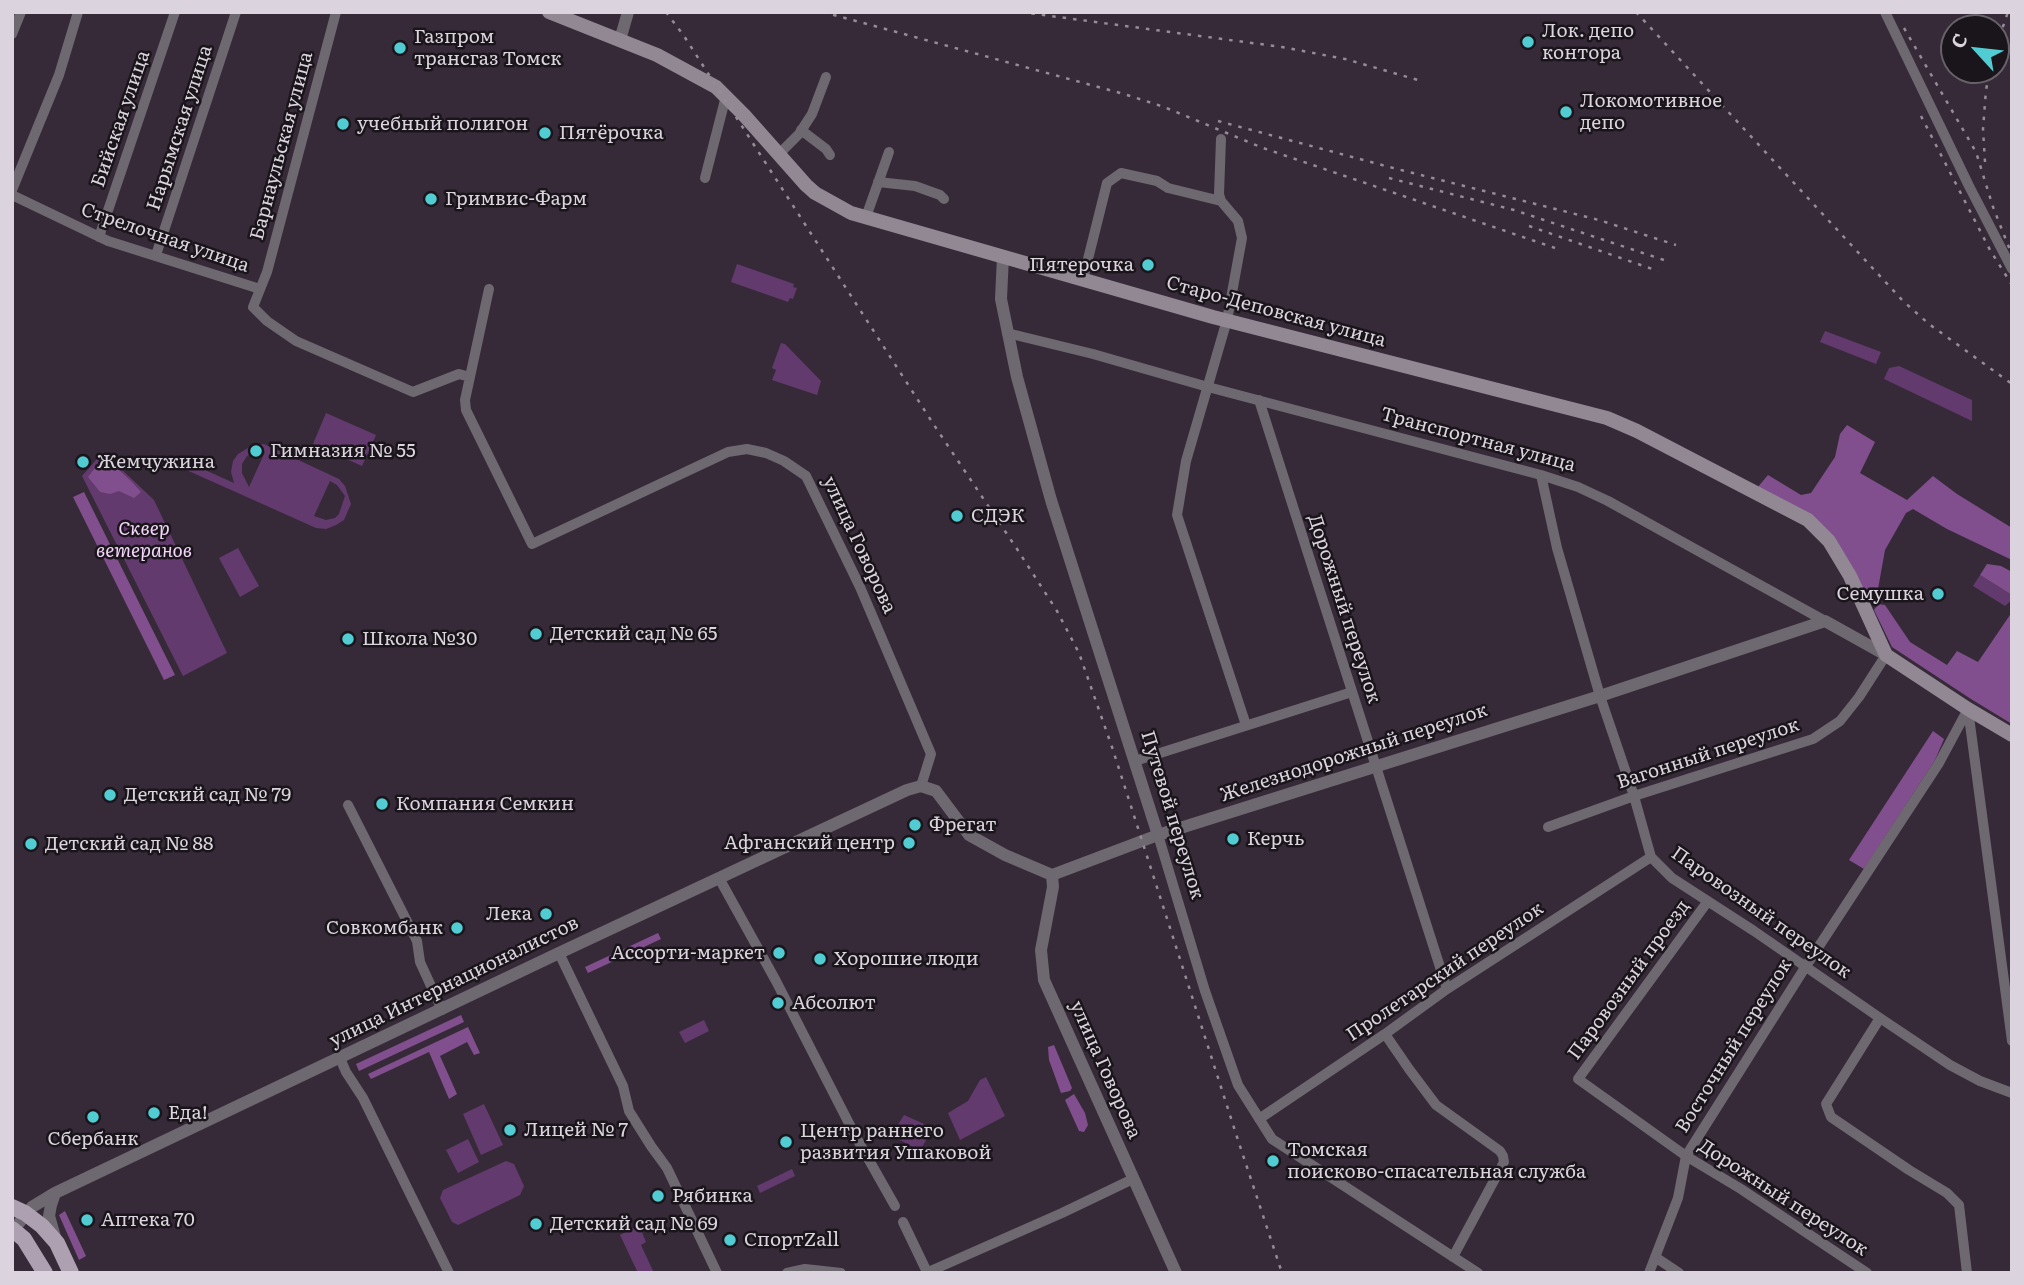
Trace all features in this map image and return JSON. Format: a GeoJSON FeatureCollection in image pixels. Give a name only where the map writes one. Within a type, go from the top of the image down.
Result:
{"type":"FeatureCollection","features":[{"type":"Feature","properties":{"kind":"main road","name":"Старо-Деповская улица"},"geometry":{"type":"LineString","coordinates":[[549,12],[657,55],[716,87],[815,193],[851,212],[1227,320],[1607,418],[1637,431],[1808,520],[1829,541],[1850,576],[1886,655]]}},
{"type":"Feature","properties":{"kind":"main road","name":"Транспортная улица"},"geometry":{"type":"LineString","coordinates":[[1886,655],[2012,735]]}},
{"type":"Feature","properties":{"kind":"main road"},"geometry":{"type":"LineString","coordinates":[[19,1210],[42,1226],[57,1243],[71,1273]]}},
{"type":"Feature","properties":{"kind":"main road"},"geometry":{"type":"LineString","coordinates":[[13,1229],[29,1246],[45,1273]]}},
{"type":"Feature","properties":{"kind":"street"},"geometry":{"type":"LineString","coordinates":[[12,34],[21,12]]}},
{"type":"Feature","properties":{"kind":"street"},"geometry":{"type":"LineString","coordinates":[[12,192],[58,75],[78,12]]}},
{"type":"Feature","properties":{"kind":"street","name":"Бийская улица"},"geometry":{"type":"LineString","coordinates":[[99,237],[175,12]]}},
{"type":"Feature","properties":{"kind":"street","name":"Нарымская улица"},"geometry":{"type":"LineString","coordinates":[[156,255],[236,12]]}},
{"type":"Feature","properties":{"kind":"street","name":"Барнаульская улица"},"geometry":{"type":"LineString","coordinates":[[260,289],[267,272],[336,12]]}},
{"type":"Feature","properties":{"kind":"street"},"geometry":{"type":"LineString","coordinates":[[621,40],[628,12]]}},
{"type":"Feature","properties":{"kind":"street"},"geometry":{"type":"LineString","coordinates":[[1885,12],[2012,269]]}},
{"type":"Feature","properties":{"kind":"street"},"geometry":{"type":"LineString","coordinates":[[779,154],[812,114],[826,77]]}},
{"type":"Feature","properties":{"kind":"street"},"geometry":{"type":"LineString","coordinates":[[705,178],[725,100],[724,94]]}},
{"type":"Feature","properties":{"kind":"street"},"geometry":{"type":"LineString","coordinates":[[801,130],[830,155]]}},
{"type":"Feature","properties":{"kind":"street"},"geometry":{"type":"LineString","coordinates":[[1221,139],[1219,194],[1238,221],[1242,238],[1227,320],[1186,461],[1177,515],[1246,725]]}},
{"type":"Feature","properties":{"kind":"street"},"geometry":{"type":"LineString","coordinates":[[866,217],[889,152]]}},
{"type":"Feature","properties":{"kind":"street"},"geometry":{"type":"LineString","coordinates":[[1083,279],[1107,183],[1121,173],[1222,201]]}},
{"type":"Feature","properties":{"kind":"street"},"geometry":{"type":"LineString","coordinates":[[878,182],[915,186],[944,199]]}},
{"type":"Feature","properties":{"kind":"street","name":"Стрелочная улица"},"geometry":{"type":"LineString","coordinates":[[12,192],[67,223],[99,237],[260,289],[253,307],[267,321],[296,341],[413,392],[458,374],[470,377]]}},
{"type":"Feature","properties":{"kind":"street","name":"Путевой переулок"},"geometry":{"type":"LineString","coordinates":[[1003,256],[1001,299],[1007,333],[1051,500],[1205,991],[1238,1085],[1272,1139],[1478,1273]]}},
{"type":"Feature","properties":{"kind":"street"},"geometry":{"type":"LineString","coordinates":[[470,377],[489,289]]}},
{"type":"Feature","properties":{"kind":"street","name":"Транспортная улица"},"geometry":{"type":"LineString","coordinates":[[1007,333],[1542,475],[1578,487],[1886,655]]}},
{"type":"Feature","properties":{"kind":"street","name":"улица Говорова"},"geometry":{"type":"LineString","coordinates":[[470,377],[465,400],[466,410],[532,544],[728,452],[747,449],[766,453],[806,476],[860,587],[931,754],[921,786]]}},
{"type":"Feature","properties":{"kind":"street","name":"Дорожный переулок"},"geometry":{"type":"LineString","coordinates":[[1259,400],[1447,989]]}},
{"type":"Feature","properties":{"kind":"street","name":"Паровозный переулок"},"geometry":{"type":"LineString","coordinates":[[1542,475],[1557,548],[1651,857],[1672,878],[1950,1065],[1980,1081],[2012,1093]]}},
{"type":"Feature","properties":{"kind":"street","name":"Железнодорожный переулок"},"geometry":{"type":"LineString","coordinates":[[1052,875],[1158,835],[1600,696],[1825,621]]}},
{"type":"Feature","properties":{"kind":"street","name":"Вагонный переулок"},"geometry":{"type":"LineString","coordinates":[[1548,827],[1634,796],[1813,739],[1840,720],[1886,655]]}},
{"type":"Feature","properties":{"kind":"street"},"geometry":{"type":"LineString","coordinates":[[1135,761],[1352,692]]}},
{"type":"Feature","properties":{"kind":"street"},"geometry":{"type":"LineString","coordinates":[[1968,709],[2012,1041]]}},
{"type":"Feature","properties":{"kind":"street","name":"Восточный переулок"},"geometry":{"type":"LineString","coordinates":[[1648,1273],[1678,1198],[1686,1156],[1806,966],[1940,763],[1968,709]]}},
{"type":"Feature","properties":{"kind":"street"},"geometry":{"type":"LineString","coordinates":[[921,786],[936,791],[969,835],[1005,855],[1052,875]]}},
{"type":"Feature","properties":{"kind":"street","name":"улица Интернационалистов"},"geometry":{"type":"LineString","coordinates":[[13,1229],[19,1210],[559,953],[907,790],[921,786]]}},
{"type":"Feature","properties":{"kind":"street"},"geometry":{"type":"LineString","coordinates":[[348,804],[417,941],[420,962],[442,1010]]}},
{"type":"Feature","properties":{"kind":"street","name":"Пролетарский переулок"},"geometry":{"type":"LineString","coordinates":[[1259,1119],[1447,989],[1651,857]]}},
{"type":"Feature","properties":{"kind":"street","name":"улица Говорова"},"geometry":{"type":"LineString","coordinates":[[1052,875],[1054,887],[1041,950],[1044,980],[1175,1273]]}},
{"type":"Feature","properties":{"kind":"street"},"geometry":{"type":"LineString","coordinates":[[719,878],[895,1206]]}},
{"type":"Feature","properties":{"kind":"street","name":"Паровозный проезд"},"geometry":{"type":"LineString","coordinates":[[1578,1079],[1708,901]]}},
{"type":"Feature","properties":{"kind":"street"},"geometry":{"type":"LineString","coordinates":[[559,953],[623,1086],[629,1111],[667,1168],[717,1273]]}},
{"type":"Feature","properties":{"kind":"street"},"geometry":{"type":"LineString","coordinates":[[1880,1018],[1826,1104],[1831,1117],[1947,1193],[1959,1205],[1967,1273]]}},
{"type":"Feature","properties":{"kind":"street"},"geometry":{"type":"LineString","coordinates":[[1385,1034],[1436,1105],[1500,1151],[1503,1156],[1504,1162],[1453,1257]]}},
{"type":"Feature","properties":{"kind":"street"},"geometry":{"type":"LineString","coordinates":[[340,1058],[363,1098],[449,1273]]}},
{"type":"Feature","properties":{"kind":"street","name":"Дорожный переулок"},"geometry":{"type":"LineString","coordinates":[[1578,1079],[1686,1156],[1741,1189],[1867,1273]]}},
{"type":"Feature","properties":{"kind":"street"},"geometry":{"type":"LineString","coordinates":[[903,1222],[927,1273],[1068,1211],[1133,1179]]}},
{"type":"Feature","properties":{"kind":"street"},"geometry":{"type":"LineString","coordinates":[[55,1193],[49,1216],[57,1243]]}},
{"type":"Feature","properties":{"kind":"street"},"geometry":{"type":"LineString","coordinates":[[1655,1257],[1679,1273]]}},
{"type":"Feature","properties":{"kind":"street"},"geometry":{"type":"LineString","coordinates":[[787,1273],[812,1269],[841,1273]]}},
{"type":"Feature","properties":{"kind":"green space"},"geometry":{"type":"Polygon","coordinates":[[[737,264],[794,284],[793,287],[797,288],[793,299],[790,298],[788,302],[731,282],[737,264]]]}},
{"type":"Feature","properties":{"kind":"green space"},"geometry":{"type":"Polygon","coordinates":[[[1825,331],[1881,352],[1876,364],[1820,342],[1825,331]]]}},
{"type":"Feature","properties":{"kind":"green space"},"geometry":{"type":"Polygon","coordinates":[[[781,343],[821,381],[817,395],[772,380],[776,370],[772,368],[781,343]]]}},
{"type":"Feature","properties":{"kind":"green space"},"geometry":{"type":"Polygon","coordinates":[[[1899,366],[1972,400],[1972,421],[1884,379],[1889,368],[1899,366]]]}},
{"type":"Feature","properties":{"kind":"green space"},"geometry":{"type":"Polygon","coordinates":[[[326,413],[376,435],[362,466],[313,444],[326,413]]]}},
{"type":"Feature","properties":{"kind":"green space"},"geometry":{"type":"Polygon","coordinates":[[[264,444],[339,479],[345,486],[351,504],[344,520],[326,529],[316,528],[182,468],[185,461],[234,483],[231,472],[233,461],[238,454],[253,445],[264,444]],[[256,451],[247,456],[242,464],[242,473],[249,487],[265,452],[256,451]],[[330,481],[314,516],[326,520],[339,514],[345,496],[337,485],[330,481]]]}},
{"type":"Feature","properties":{"kind":"green space","name":"Сквер ветеранов"},"geometry":{"type":"Polygon","coordinates":[[[103,452],[154,500],[227,653],[183,676],[82,476],[103,452]]]}},
{"type":"Feature","properties":{"kind":"green space"},"geometry":{"type":"Polygon","coordinates":[[[238,548],[259,586],[240,597],[219,558],[238,548]]]}},
{"type":"Feature","properties":{"kind":"green space"},"geometry":{"type":"Polygon","coordinates":[[[1980,575],[2012,595],[2012,600],[2005,606],[1973,586],[1980,575]]]}},
{"type":"Feature","properties":{"kind":"green space"},"geometry":{"type":"Polygon","coordinates":[[[704,1020],[709,1031],[685,1043],[679,1032],[704,1020]]]}},
{"type":"Feature","properties":{"kind":"green space"},"geometry":{"type":"Polygon","coordinates":[[[986,1077],[1005,1116],[960,1140],[948,1113],[968,1101],[980,1080],[986,1077]]]}},
{"type":"Feature","properties":{"kind":"green space"},"geometry":{"type":"Polygon","coordinates":[[[484,1104],[503,1145],[481,1155],[463,1114],[484,1104]]]}},
{"type":"Feature","properties":{"kind":"green space"},"geometry":{"type":"Polygon","coordinates":[[[904,1115],[933,1128],[920,1151],[898,1139],[894,1131],[904,1115]]]}},
{"type":"Feature","properties":{"kind":"green space"},"geometry":{"type":"Polygon","coordinates":[[[468,1139],[479,1162],[458,1173],[446,1150],[468,1139]]]}},
{"type":"Feature","properties":{"kind":"green space"},"geometry":{"type":"Polygon","coordinates":[[[506,1161],[514,1164],[524,1186],[520,1195],[458,1225],[452,1222],[440,1198],[443,1190],[506,1161]]]}},
{"type":"Feature","properties":{"kind":"green space"},"geometry":{"type":"Polygon","coordinates":[[[792,1169],[795,1176],[760,1193],[757,1186],[792,1169]]]}},
{"type":"Feature","properties":{"kind":"green space"},"geometry":{"type":"Polygon","coordinates":[[[635,1227],[641,1230],[646,1242],[641,1245],[654,1273],[638,1273],[620,1235],[635,1227]]]}},
{"type":"Feature","properties":{"kind":"shaded area"},"geometry":{"type":"Polygon","coordinates":[[[1847,425],[1875,442],[1860,473],[1907,500],[1933,476],[2012,528],[2012,560],[1947,529],[1913,509],[1906,513],[1885,550],[1878,589],[1863,593],[1832,539],[1757,488],[1768,475],[1801,495],[1811,493],[1835,457],[1840,434],[1847,425]]]}},
{"type":"Feature","properties":{"kind":"shaded area"},"geometry":{"type":"Polygon","coordinates":[[[101,460],[110,462],[141,492],[134,498],[119,491],[110,494],[100,492],[88,477],[101,460]]]}},
{"type":"Feature","properties":{"kind":"shaded area"},"geometry":{"type":"Polygon","coordinates":[[[84,492],[175,675],[164,680],[73,497],[84,492]]]}},
{"type":"Feature","properties":{"kind":"shaded area"},"geometry":{"type":"Polygon","coordinates":[[[1987,564],[2001,566],[2012,572],[2012,595],[1980,575],[1987,564]]]}},
{"type":"Feature","properties":{"kind":"shaded area"},"geometry":{"type":"Polygon","coordinates":[[[1878,604],[1885,605],[1910,642],[1947,665],[1957,651],[1978,662],[2012,612],[2012,724],[1892,647],[1874,610],[1878,604]]]}},
{"type":"Feature","properties":{"kind":"shaded area"},"geometry":{"type":"Polygon","coordinates":[[[1933,731],[1944,739],[1935,760],[1864,869],[1849,860],[1933,731]]]}},
{"type":"Feature","properties":{"kind":"shaded area"},"geometry":{"type":"Polygon","coordinates":[[[658,933],[661,939],[588,973],[585,967],[658,933]]]}},
{"type":"Feature","properties":{"kind":"shaded area"},"geometry":{"type":"Polygon","coordinates":[[[461,1015],[464,1022],[359,1071],[356,1064],[461,1015]]]}},
{"type":"Feature","properties":{"kind":"shaded area"},"geometry":{"type":"Polygon","coordinates":[[[468,1027],[480,1053],[474,1055],[467,1042],[440,1056],[457,1094],[449,1099],[429,1052],[371,1079],[368,1074],[468,1027]]]}},
{"type":"Feature","properties":{"kind":"shaded area"},"geometry":{"type":"Polygon","coordinates":[[[1054,1045],[1072,1088],[1070,1091],[1061,1093],[1049,1060],[1048,1047],[1054,1045]]]}},
{"type":"Feature","properties":{"kind":"shaded area"},"geometry":{"type":"Polygon","coordinates":[[[1074,1094],[1085,1113],[1088,1125],[1084,1132],[1079,1131],[1065,1100],[1074,1094]]]}},
{"type":"Feature","properties":{"kind":"shaded area"},"geometry":{"type":"Polygon","coordinates":[[[65,1211],[86,1256],[79,1260],[59,1215],[65,1211]]]}},
{"type":"Feature","properties":{"kind":"railway"},"geometry":{"type":"LineString","coordinates":[[666,12],[1057,611],[1079,653],[1112,747],[1282,1273]]}},
{"type":"Feature","properties":{"kind":"railway"},"geometry":{"type":"LineString","coordinates":[[823,12],[1124,94],[1164,107],[1263,148],[1555,248]]}},
{"type":"Feature","properties":{"kind":"railway"},"geometry":{"type":"LineString","coordinates":[[1021,12],[1282,47],[1345,59],[1418,80]]}},
{"type":"Feature","properties":{"kind":"railway"},"geometry":{"type":"LineString","coordinates":[[1636,12],[1903,301],[1929,324],[2012,384]]}},
{"type":"Feature","properties":{"kind":"railway"},"geometry":{"type":"LineString","coordinates":[[1904,28],[1976,152],[2012,255]]}},
{"type":"Feature","properties":{"kind":"railway"},"geometry":{"type":"LineString","coordinates":[[1985,162],[1983,129],[1987,84]]}},
{"type":"Feature","properties":{"kind":"railway"},"geometry":{"type":"LineString","coordinates":[[1921,116],[1990,250],[2012,285]]}},
{"type":"Feature","properties":{"kind":"railway"},"geometry":{"type":"LineString","coordinates":[[1218,121],[1599,220],[1676,245]]}},
{"type":"Feature","properties":{"kind":"railway"},"geometry":{"type":"LineString","coordinates":[[1389,178],[1514,210],[1667,261]]}},
{"type":"Feature","properties":{"kind":"railway"},"geometry":{"type":"LineString","coordinates":[[1529,226],[1658,271]]}},
{"type":"Feature","properties":{"kind":"place","name":"Лок. депо контора"},"geometry":{"type":"Point","coordinates":[1528,42]}},
{"type":"Feature","properties":{"kind":"place","name":"Газпром трансгаз Томск"},"geometry":{"type":"Point","coordinates":[400,48]}},
{"type":"Feature","properties":{"kind":"place","name":"Локомотивное депо"},"geometry":{"type":"Point","coordinates":[1566,112]}},
{"type":"Feature","properties":{"kind":"place","name":"учебный полигон"},"geometry":{"type":"Point","coordinates":[343,124]}},
{"type":"Feature","properties":{"kind":"place","name":"Пятёрочка"},"geometry":{"type":"Point","coordinates":[545,133]}},
{"type":"Feature","properties":{"kind":"place","name":"Гримвис-Фарм"},"geometry":{"type":"Point","coordinates":[431,199]}},
{"type":"Feature","properties":{"kind":"place","name":"Пятерочка"},"geometry":{"type":"Point","coordinates":[1148,265]}},
{"type":"Feature","properties":{"kind":"place","name":"Гимназия № 55"},"geometry":{"type":"Point","coordinates":[256,451]}},
{"type":"Feature","properties":{"kind":"place","name":"Жемчужина"},"geometry":{"type":"Point","coordinates":[83,462]}},
{"type":"Feature","properties":{"kind":"place","name":"СДЭК"},"geometry":{"type":"Point","coordinates":[957,516]}},
{"type":"Feature","properties":{"kind":"place","name":"Семушка"},"geometry":{"type":"Point","coordinates":[1938,594]}},
{"type":"Feature","properties":{"kind":"place","name":"Детский сад № 65"},"geometry":{"type":"Point","coordinates":[536,634]}},
{"type":"Feature","properties":{"kind":"place","name":"Школа №30"},"geometry":{"type":"Point","coordinates":[348,639]}},
{"type":"Feature","properties":{"kind":"place","name":"Детский сад № 79"},"geometry":{"type":"Point","coordinates":[110,795]}},
{"type":"Feature","properties":{"kind":"place","name":"Компания Семкин"},"geometry":{"type":"Point","coordinates":[382,804]}},
{"type":"Feature","properties":{"kind":"place","name":"Фрегат"},"geometry":{"type":"Point","coordinates":[915,825]}},
{"type":"Feature","properties":{"kind":"place","name":"Керчь"},"geometry":{"type":"Point","coordinates":[1233,839]}},
{"type":"Feature","properties":{"kind":"place","name":"Афганский центр"},"geometry":{"type":"Point","coordinates":[909,843]}},
{"type":"Feature","properties":{"kind":"place","name":"Детский сад № 88"},"geometry":{"type":"Point","coordinates":[31,844]}},
{"type":"Feature","properties":{"kind":"place","name":"Лека"},"geometry":{"type":"Point","coordinates":[546,914]}},
{"type":"Feature","properties":{"kind":"place","name":"Совкомбанк"},"geometry":{"type":"Point","coordinates":[457,928]}},
{"type":"Feature","properties":{"kind":"place","name":"Ассорти-маркет"},"geometry":{"type":"Point","coordinates":[779,953]}},
{"type":"Feature","properties":{"kind":"place","name":"Хорошие люди"},"geometry":{"type":"Point","coordinates":[820,959]}},
{"type":"Feature","properties":{"kind":"place","name":"Абсолют"},"geometry":{"type":"Point","coordinates":[778,1003]}},
{"type":"Feature","properties":{"kind":"place","name":"Еда!"},"geometry":{"type":"Point","coordinates":[154,1113]}},
{"type":"Feature","properties":{"kind":"place","name":"Сбербанк"},"geometry":{"type":"Point","coordinates":[93,1117]}},
{"type":"Feature","properties":{"kind":"place","name":"Лицей № 7"},"geometry":{"type":"Point","coordinates":[510,1130]}},
{"type":"Feature","properties":{"kind":"place","name":"Центр раннего развития Ушаковой"},"geometry":{"type":"Point","coordinates":[786,1142]}},
{"type":"Feature","properties":{"kind":"place","name":"Томская поисково-спасательная служба"},"geometry":{"type":"Point","coordinates":[1273,1161]}},
{"type":"Feature","properties":{"kind":"place","name":"Рябинка"},"geometry":{"type":"Point","coordinates":[658,1196]}},
{"type":"Feature","properties":{"kind":"place","name":"Аптека 70"},"geometry":{"type":"Point","coordinates":[87,1220]}},
{"type":"Feature","properties":{"kind":"place","name":"Детский сад № 69"},"geometry":{"type":"Point","coordinates":[536,1224]}},
{"type":"Feature","properties":{"kind":"place","name":"СпортZall"},"geometry":{"type":"Point","coordinates":[730,1240]}}]}
